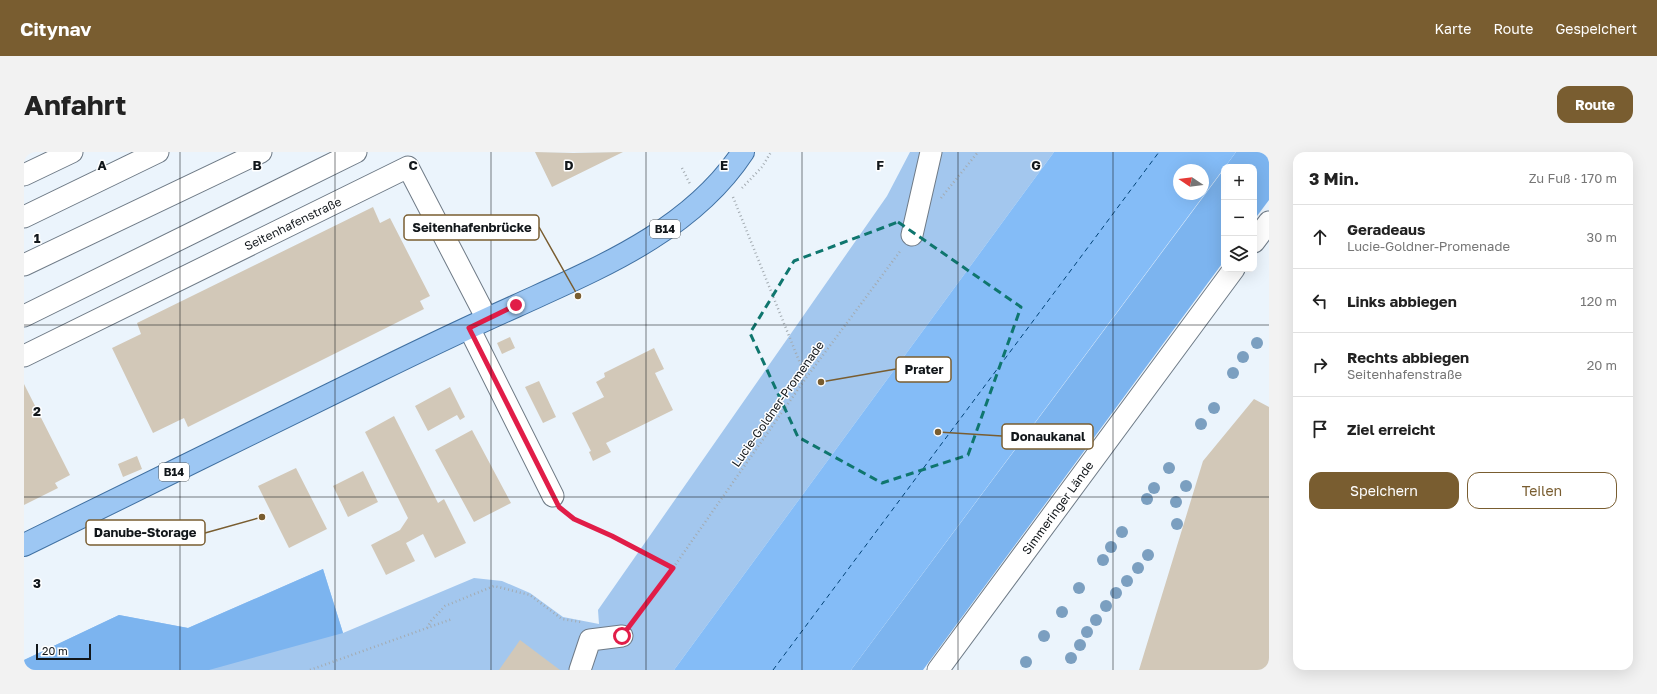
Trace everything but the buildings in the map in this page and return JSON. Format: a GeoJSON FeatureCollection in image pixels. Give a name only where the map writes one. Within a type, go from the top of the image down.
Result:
{"type":"FeatureCollection","features":[{"type":"Feature","properties":{"kind":"main road","name":"B14"},"geometry":{"type":"LineString","coordinates":[[24,545],[374,373],[568,283],[623,255],[669,227],[704,197],[719,183],[743,152]]}},
{"type":"Feature","properties":{"kind":"street"},"geometry":{"type":"LineString","coordinates":[[24,175],[72,152]]}},
{"type":"Feature","properties":{"kind":"street"},"geometry":{"type":"LineString","coordinates":[[24,217],[158,152]]}},
{"type":"Feature","properties":{"kind":"street"},"geometry":{"type":"LineString","coordinates":[[24,265],[261,152]]}},
{"type":"Feature","properties":{"kind":"street"},"geometry":{"type":"LineString","coordinates":[[24,316],[356,152]]}},
{"type":"Feature","properties":{"kind":"street"},"geometry":{"type":"LineString","coordinates":[[912,234],[930,152]]}},
{"type":"Feature","properties":{"kind":"street","name":"Seitenhafenstraße"},"geometry":{"type":"LineString","coordinates":[[24,356],[404,159],[553,496]]}},
{"type":"Feature","properties":{"kind":"street"},"geometry":{"type":"LineString","coordinates":[[1257,238],[1269,222]]}},
{"type":"Feature","properties":{"kind":"street","name":"Simmeringer Lände"},"geometry":{"type":"LineString","coordinates":[[938,670],[1232,272]]}},
{"type":"Feature","properties":{"kind":"street"},"geometry":{"type":"LineString","coordinates":[[580,670],[590,640],[622,636]]}},
{"type":"Feature","properties":{"kind":"path"},"geometry":{"type":"LineString","coordinates":[[739,190],[745,186],[762,167],[771,152]]}},
{"type":"Feature","properties":{"kind":"path"},"geometry":{"type":"LineString","coordinates":[[941,199],[978,152]]}},
{"type":"Feature","properties":{"kind":"path"},"geometry":{"type":"LineString","coordinates":[[736,205],[806,378]]}},
{"type":"Feature","properties":{"kind":"path","name":"Lucie-Goldner-Promenade"},"geometry":{"type":"LineString","coordinates":[[622,636],[673,568],[806,378],[912,234]]}},
{"type":"Feature","properties":{"kind":"path"},"geometry":{"type":"LineString","coordinates":[[553,496],[559,507],[574,519],[612,536],[673,568]]}},
{"type":"Feature","properties":{"kind":"path"},"geometry":{"type":"LineString","coordinates":[[428,628],[431,621],[445,606],[494,586],[530,596],[562,619],[588,623]]}},
{"type":"Feature","properties":{"kind":"path"},"geometry":{"type":"LineString","coordinates":[[310,670],[452,619]]}},
{"type":"Feature","properties":{"kind":"highlighted area"},"geometry":{"type":"Polygon","coordinates":[[[898,222],[1021,307],[968,455],[882,483],[798,437],[750,333],[794,261],[898,222]]]}},
{"type":"Feature","properties":{"kind":"shaded area"},"geometry":{"type":"Polygon","coordinates":[[[910,152],[1054,152],[674,670],[24,670],[24,660],[119,615],[188,628],[323,569],[343,633],[474,578],[502,581],[530,593],[563,617],[599,624],[598,610],[887,196],[910,152]]]}},
{"type":"Feature","properties":{"kind":"shaded area"},"geometry":{"type":"Polygon","coordinates":[[[1054,152],[1236,152],[1227,164],[1221,164],[1221,172],[1209,188],[1209,164],[1173,164],[1173,200],[1200,200],[851,670],[674,670],[1054,152]]]}},
{"type":"Feature","properties":{"kind":"shaded area"},"geometry":{"type":"Polygon","coordinates":[[[1236,152],[1269,152],[1269,200],[1257,216],[1257,164],[1227,164],[1236,152]]]}},
{"type":"Feature","properties":{"kind":"shaded area"},"geometry":{"type":"Polygon","coordinates":[[[1221,173],[1221,265],[923,670],[851,670],[1201,200],[1209,200],[1209,189],[1221,173]]]}},
{"type":"Feature","properties":{"kind":"shaded area"},"geometry":{"type":"Polygon","coordinates":[[[323,569],[343,633],[209,670],[24,670],[24,660],[119,615],[188,628],[323,569]]]}},
{"type":"Feature","properties":{"kind":"ferry route"},"geometry":{"type":"LineString","coordinates":[[773,670],[1159,152]]}},
{"type":"Feature","properties":{"kind":"place","name":"Seitenhafenbrücke"},"geometry":{"type":"Point","coordinates":[578,296]}},
{"type":"Feature","properties":{"kind":"place","name":"Prater"},"geometry":{"type":"Point","coordinates":[821,382]}},
{"type":"Feature","properties":{"kind":"place","name":"Donaukanal"},"geometry":{"type":"Point","coordinates":[938,432]}},
{"type":"Feature","properties":{"kind":"place","name":"Danube-Storage"},"geometry":{"type":"Point","coordinates":[262,517]}},
{"type":"Feature","properties":{"kind":"route"},"geometry":{"type":"LineString","coordinates":[[516,305],[469,328],[559,507],[574,519],[612,536],[673,568],[622,636]]}}]}
